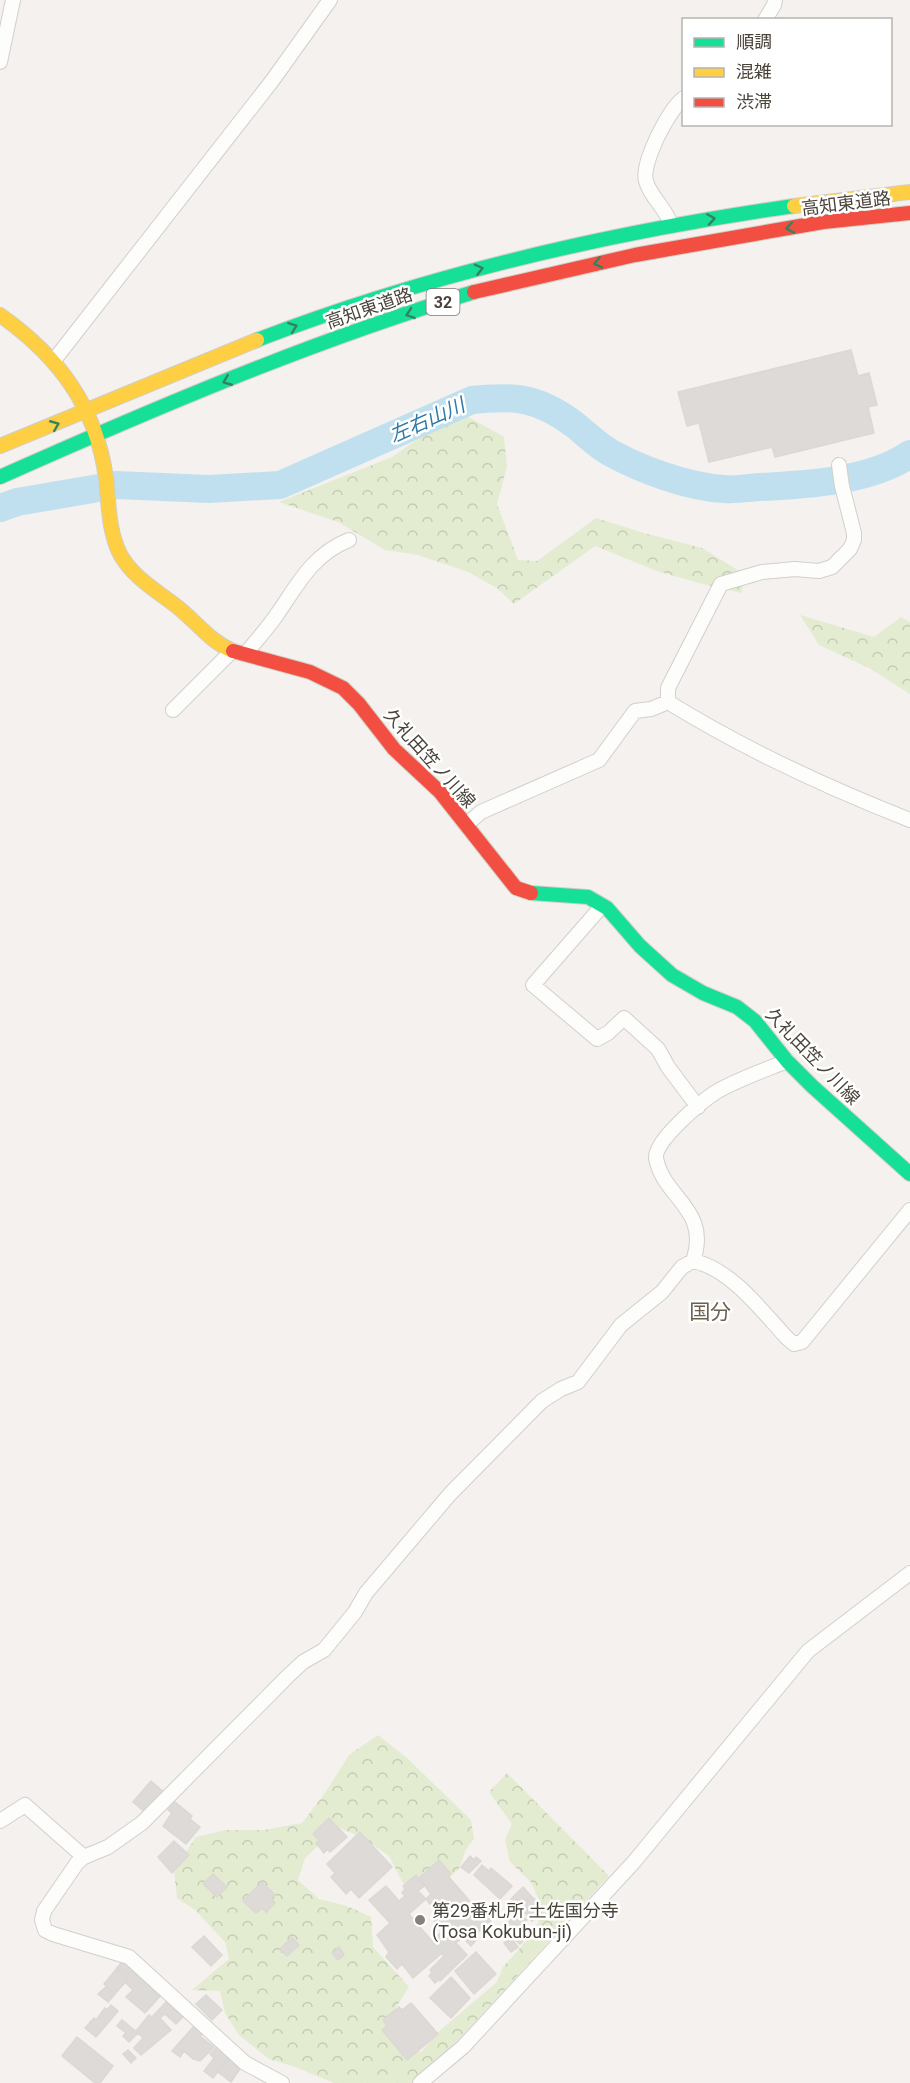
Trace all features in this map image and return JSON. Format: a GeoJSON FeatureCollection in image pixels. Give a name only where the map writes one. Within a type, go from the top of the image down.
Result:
{"type":"FeatureCollection","features":[{"type":"Feature","properties":{"kind":"main road","name":"高知東道路"},"geometry":{"type":"LineString","coordinates":[[0,446],[202,360],[310,320],[471,271],[671,225],[826,201],[910,192]]}},
{"type":"Feature","properties":{"kind":"main road","name":"高知東道路"},"geometry":{"type":"LineString","coordinates":[[0,477],[128,420],[321,344],[473,292],[635,255],[824,222],[910,213]]}},
{"type":"Feature","properties":{"kind":"main road","name":"久礼田笠ノ川線"},"geometry":{"type":"LineString","coordinates":[[0,315],[32,338],[54,359],[73,386],[86,411],[104,467],[111,531],[122,557],[142,580],[186,614],[218,644],[239,653],[310,672],[334,682],[353,696],[393,748],[439,792],[516,888],[528,892],[588,897],[608,909],[640,946],[672,975],[703,993],[737,1007],[755,1021],[787,1061],[812,1086],[910,1174]]}},
{"type":"Feature","properties":{"kind":"street"},"geometry":{"type":"LineString","coordinates":[[0,62],[14,0]]}},
{"type":"Feature","properties":{"kind":"street"},"geometry":{"type":"LineString","coordinates":[[54,359],[272,81],[330,0]]}},
{"type":"Feature","properties":{"kind":"street"},"geometry":{"type":"LineString","coordinates":[[766,18],[774,5],[774,0]]}},
{"type":"Feature","properties":{"kind":"street"},"geometry":{"type":"LineString","coordinates":[[671,225],[646,182],[645,170],[669,114],[682,100]]}},
{"type":"Feature","properties":{"kind":"street"},"geometry":{"type":"LineString","coordinates":[[668,702],[668,688],[721,584],[762,572],[795,569],[819,571],[832,567],[845,556],[854,540],[854,533],[842,486],[840,468]]}},
{"type":"Feature","properties":{"kind":"street"},"geometry":{"type":"LineString","coordinates":[[173,710],[239,653],[277,615],[305,572],[335,545],[349,540]]}},
{"type":"Feature","properties":{"kind":"street"},"geometry":{"type":"LineString","coordinates":[[668,702],[706,725],[804,774],[910,820]]}},
{"type":"Feature","properties":{"kind":"street"},"geometry":{"type":"LineString","coordinates":[[466,825],[481,812],[599,760],[635,711],[651,710],[668,702]]}},
{"type":"Feature","properties":{"kind":"street"},"geometry":{"type":"LineString","coordinates":[[602,906],[533,986],[597,1039],[608,1033],[624,1018],[658,1049],[668,1067],[698,1107]]}},
{"type":"Feature","properties":{"kind":"street"},"geometry":{"type":"LineString","coordinates":[[282,2083],[245,2063],[129,1957],[45,1930],[42,1920],[48,1902],[76,1863],[108,1847],[142,1823],[288,1676],[303,1662],[324,1650],[355,1612],[373,1584],[450,1494],[542,1401],[578,1382],[621,1325],[662,1292],[682,1268],[693,1261],[697,1248],[697,1234],[692,1218],[659,1170],[656,1155],[661,1143],[676,1125],[716,1092],[787,1061]]}},
{"type":"Feature","properties":{"kind":"street"},"geometry":{"type":"LineString","coordinates":[[693,1261],[704,1263],[744,1292],[794,1344],[802,1342],[910,1210]]}},
{"type":"Feature","properties":{"kind":"street"},"geometry":{"type":"LineString","coordinates":[[420,2083],[464,2047],[633,1863],[808,1651],[910,1573]]}},
{"type":"Feature","properties":{"kind":"street"},"geometry":{"type":"LineString","coordinates":[[0,1821],[25,1805],[84,1857]]}},
{"type":"Feature","properties":{"kind":"green space"},"geometry":{"type":"Polygon","coordinates":[[[458,411],[504,437],[507,466],[497,504],[518,560],[537,561],[596,518],[702,548],[744,574],[742,593],[657,571],[595,546],[514,604],[497,588],[468,572],[418,555],[385,550],[338,522],[279,502],[392,457],[458,411]]]}},
{"type":"Feature","properties":{"kind":"green space"},"geometry":{"type":"Polygon","coordinates":[[[800,615],[874,637],[901,617],[910,622],[910,694],[869,668],[819,645],[800,615]]]}},
{"type":"Feature","properties":{"kind":"green space"},"geometry":{"type":"Polygon","coordinates":[[[378,1735],[407,1758],[471,1820],[474,1839],[466,1849],[459,1869],[450,1877],[429,1880],[412,1892],[402,1881],[389,1856],[365,1839],[338,1827],[305,1858],[298,1880],[319,1899],[347,1906],[371,1917],[373,1947],[409,1987],[395,2009],[402,2037],[421,2052],[438,2032],[497,1982],[503,1967],[538,1923],[542,1907],[531,1882],[510,1862],[505,1840],[512,1824],[489,1792],[507,1773],[609,1876],[460,2038],[412,2083],[334,2083],[269,2059],[239,2035],[225,2013],[220,1991],[192,1990],[229,1959],[225,1942],[195,1910],[177,1898],[174,1870],[196,1837],[226,1830],[264,1830],[302,1823],[325,1793],[349,1755],[378,1735]]]}},
{"type":"Feature","properties":{"kind":"building"},"geometry":{"type":"Polygon","coordinates":[[[851,350],[858,376],[869,373],[877,405],[868,407],[874,433],[775,457],[772,447],[709,462],[699,423],[687,426],[678,392],[851,350]]]}},
{"type":"Feature","properties":{"kind":"building"},"geometry":{"type":"Polygon","coordinates":[[[151,1781],[166,1794],[147,1814],[133,1802],[151,1781]]]}},
{"type":"Feature","properties":{"kind":"building"},"geometry":{"type":"Polygon","coordinates":[[[175,1802],[192,1816],[190,1819],[200,1827],[186,1844],[163,1826],[172,1813],[168,1810],[175,1802]]]}},
{"type":"Feature","properties":{"kind":"building"},"geometry":{"type":"Polygon","coordinates":[[[329,1818],[347,1837],[330,1852],[327,1849],[324,1853],[316,1843],[319,1840],[313,1834],[329,1818]]]}},
{"type":"Feature","properties":{"kind":"building"},"geometry":{"type":"Polygon","coordinates":[[[360,1832],[392,1867],[359,1898],[351,1889],[346,1894],[331,1877],[335,1873],[327,1864],[360,1832]]]}},
{"type":"Feature","properties":{"kind":"building"},"geometry":{"type":"Polygon","coordinates":[[[174,1841],[189,1855],[172,1873],[158,1857],[174,1841]]]}},
{"type":"Feature","properties":{"kind":"building"},"geometry":{"type":"Polygon","coordinates":[[[470,1856],[474,1860],[476,1857],[481,1861],[469,1873],[461,1867],[470,1856]]]}},
{"type":"Feature","properties":{"kind":"building"},"geometry":{"type":"Polygon","coordinates":[[[439,1860],[451,1874],[448,1876],[480,1913],[487,1906],[492,1912],[487,1917],[491,1921],[476,1934],[472,1929],[456,1943],[467,1955],[435,1983],[429,1976],[432,1972],[430,1970],[444,1956],[432,1941],[442,1931],[434,1921],[439,1916],[426,1899],[431,1894],[419,1878],[439,1860]]]}},
{"type":"Feature","properties":{"kind":"building"},"geometry":{"type":"Polygon","coordinates":[[[482,1865],[489,1871],[491,1868],[512,1886],[500,1899],[474,1875],[482,1865]]]}},
{"type":"Feature","properties":{"kind":"building"},"geometry":{"type":"Polygon","coordinates":[[[213,1874],[227,1887],[217,1897],[203,1884],[213,1874]]]}},
{"type":"Feature","properties":{"kind":"building"},"geometry":{"type":"Polygon","coordinates":[[[416,1875],[424,1886],[418,1891],[426,1899],[409,1914],[442,1953],[413,1978],[402,1964],[397,1969],[386,1957],[389,1952],[377,1935],[390,1923],[369,1900],[386,1886],[399,1901],[405,1896],[402,1893],[405,1889],[403,1886],[416,1875]]]}},
{"type":"Feature","properties":{"kind":"building"},"geometry":{"type":"Polygon","coordinates":[[[262,1882],[275,1895],[271,1898],[275,1903],[266,1912],[262,1908],[256,1913],[243,1901],[262,1882]]]}},
{"type":"Feature","properties":{"kind":"building"},"geometry":{"type":"Polygon","coordinates":[[[523,1887],[531,1896],[520,1907],[511,1899],[523,1887]]]}},
{"type":"Feature","properties":{"kind":"building"},"geometry":{"type":"Polygon","coordinates":[[[531,1896],[545,1909],[532,1921],[520,1907],[531,1896]]]}},
{"type":"Feature","properties":{"kind":"building"},"geometry":{"type":"Polygon","coordinates":[[[518,1912],[527,1920],[524,1922],[527,1924],[521,1929],[511,1919],[518,1912]]]}},
{"type":"Feature","properties":{"kind":"building"},"geometry":{"type":"Polygon","coordinates":[[[510,1920],[519,1929],[515,1933],[506,1924],[510,1920]]]}},
{"type":"Feature","properties":{"kind":"building"},"geometry":{"type":"Polygon","coordinates":[[[504,1925],[510,1933],[504,1937],[498,1930],[504,1925]]]}},
{"type":"Feature","properties":{"kind":"building"},"geometry":{"type":"Polygon","coordinates":[[[524,1930],[529,1934],[520,1944],[514,1939],[524,1930]]]}},
{"type":"Feature","properties":{"kind":"building"},"geometry":{"type":"Polygon","coordinates":[[[473,1933],[478,1938],[471,1946],[466,1941],[473,1933]]]}},
{"type":"Feature","properties":{"kind":"building"},"geometry":{"type":"Polygon","coordinates":[[[204,1936],[222,1955],[211,1966],[192,1947],[204,1936]]]}},
{"type":"Feature","properties":{"kind":"building"},"geometry":{"type":"Polygon","coordinates":[[[292,1937],[299,1945],[287,1956],[280,1949],[292,1937]]]}},
{"type":"Feature","properties":{"kind":"building"},"geometry":{"type":"Polygon","coordinates":[[[511,1938],[518,1947],[511,1952],[504,1943],[511,1938]]]}},
{"type":"Feature","properties":{"kind":"building"},"geometry":{"type":"Polygon","coordinates":[[[339,1947],[344,1955],[338,1960],[332,1953],[339,1947]]]}},
{"type":"Feature","properties":{"kind":"building"},"geometry":{"type":"Polygon","coordinates":[[[476,1952],[496,1974],[474,1994],[455,1971],[476,1952]]]}},
{"type":"Feature","properties":{"kind":"building"},"geometry":{"type":"Polygon","coordinates":[[[127,1962],[162,1994],[145,2013],[126,1997],[133,1990],[125,1982],[128,1979],[117,1968],[121,1963],[127,1962]]]}},
{"type":"Feature","properties":{"kind":"building"},"geometry":{"type":"Polygon","coordinates":[[[117,1968],[128,1979],[115,1994],[104,1984],[117,1968]]]}},
{"type":"Feature","properties":{"kind":"building"},"geometry":{"type":"Polygon","coordinates":[[[451,1977],[470,1998],[451,2018],[430,1998],[451,1977]]]}},
{"type":"Feature","properties":{"kind":"building"},"geometry":{"type":"Polygon","coordinates":[[[107,1986],[115,1994],[108,2002],[98,1994],[107,1986]]]}},
{"type":"Feature","properties":{"kind":"building"},"geometry":{"type":"Polygon","coordinates":[[[206,1995],[222,2010],[212,2020],[196,2004],[206,1995]]]}},
{"type":"Feature","properties":{"kind":"building"},"geometry":{"type":"Polygon","coordinates":[[[166,2002],[183,2017],[176,2024],[165,2014],[160,2018],[171,2030],[141,2055],[134,2048],[143,2038],[136,2031],[149,2015],[152,2017],[166,2002]]]}},
{"type":"Feature","properties":{"kind":"building"},"geometry":{"type":"Polygon","coordinates":[[[411,2003],[438,2034],[407,2060],[382,2030],[387,2026],[383,2020],[399,2007],[402,2010],[411,2003]]]}},
{"type":"Feature","properties":{"kind":"building"},"geometry":{"type":"Polygon","coordinates":[[[111,2005],[118,2011],[96,2037],[85,2028],[111,2005]]]}},
{"type":"Feature","properties":{"kind":"building"},"geometry":{"type":"Polygon","coordinates":[[[122,2020],[138,2033],[129,2042],[123,2036],[126,2033],[117,2026],[122,2020]]]}},
{"type":"Feature","properties":{"kind":"building"},"geometry":{"type":"Polygon","coordinates":[[[194,2026],[204,2033],[200,2036],[214,2047],[200,2061],[193,2059],[184,2051],[180,2057],[172,2051],[194,2026]]]}},
{"type":"Feature","properties":{"kind":"building"},"geometry":{"type":"Polygon","coordinates":[[[77,2037],[113,2066],[100,2083],[95,2083],[62,2056],[77,2037]]]}},
{"type":"Feature","properties":{"kind":"building"},"geometry":{"type":"Polygon","coordinates":[[[217,2047],[229,2057],[213,2078],[204,2071],[214,2058],[210,2054],[217,2047]]]}},
{"type":"Feature","properties":{"kind":"building"},"geometry":{"type":"Polygon","coordinates":[[[128,2050],[136,2058],[131,2063],[123,2054],[128,2050]]]}},
{"type":"Feature","properties":{"kind":"building"},"geometry":{"type":"Polygon","coordinates":[[[229,2057],[242,2066],[231,2082],[218,2072],[229,2057]]]}},
{"type":"Feature","properties":{"kind":"waterway","name":"左右山川"},"geometry":{"type":"LineString","coordinates":[[0,508],[17,502],[116,485],[209,489],[280,485],[472,400],[502,398],[527,400],[550,409],[575,425],[601,447],[623,459],[666,477],[710,488],[737,489],[838,480],[877,470],[910,454]]}},
{"type":"Feature","properties":{"kind":"traffic: fast"},"geometry":{"type":"LineString","coordinates":[[257,340],[388,295],[521,258],[657,229],[794,206]]}},
{"type":"Feature","properties":{"kind":"traffic: fast"},"geometry":{"type":"LineString","coordinates":[[0,477],[234,377],[353,332],[474,292]]}},
{"type":"Feature","properties":{"kind":"traffic: fast"},"geometry":{"type":"LineString","coordinates":[[531,893],[588,897],[607,908],[640,946],[672,975],[703,993],[737,1007],[755,1021],[787,1061],[812,1086],[910,1174]]}},
{"type":"Feature","properties":{"kind":"traffic: slow"},"geometry":{"type":"LineString","coordinates":[[794,206],[910,192]]}},
{"type":"Feature","properties":{"kind":"traffic: slow"},"geometry":{"type":"LineString","coordinates":[[0,315],[40,348],[71,385],[83,406],[101,452],[113,536],[125,563],[211,638],[233,651]]}},
{"type":"Feature","properties":{"kind":"traffic: slow"},"geometry":{"type":"LineString","coordinates":[[0,446],[257,340]]}},
{"type":"Feature","properties":{"kind":"traffic: jam"},"geometry":{"type":"LineString","coordinates":[[474,292],[635,255],[823,222],[910,213]]}},
{"type":"Feature","properties":{"kind":"traffic: jam"},"geometry":{"type":"LineString","coordinates":[[233,651],[310,672],[343,688],[359,704],[394,749],[440,792],[516,888],[531,893]]}},
{"type":"Feature","properties":{"kind":"place","name":"第29番札所 土佐国分寺 (Tosa Kokubun-ji)"},"geometry":{"type":"Point","coordinates":[420,1920]}},
{"type":"Feature","properties":{"kind":"district","name":"国分"},"geometry":{"type":"Point","coordinates":[710,1312]}}]}
